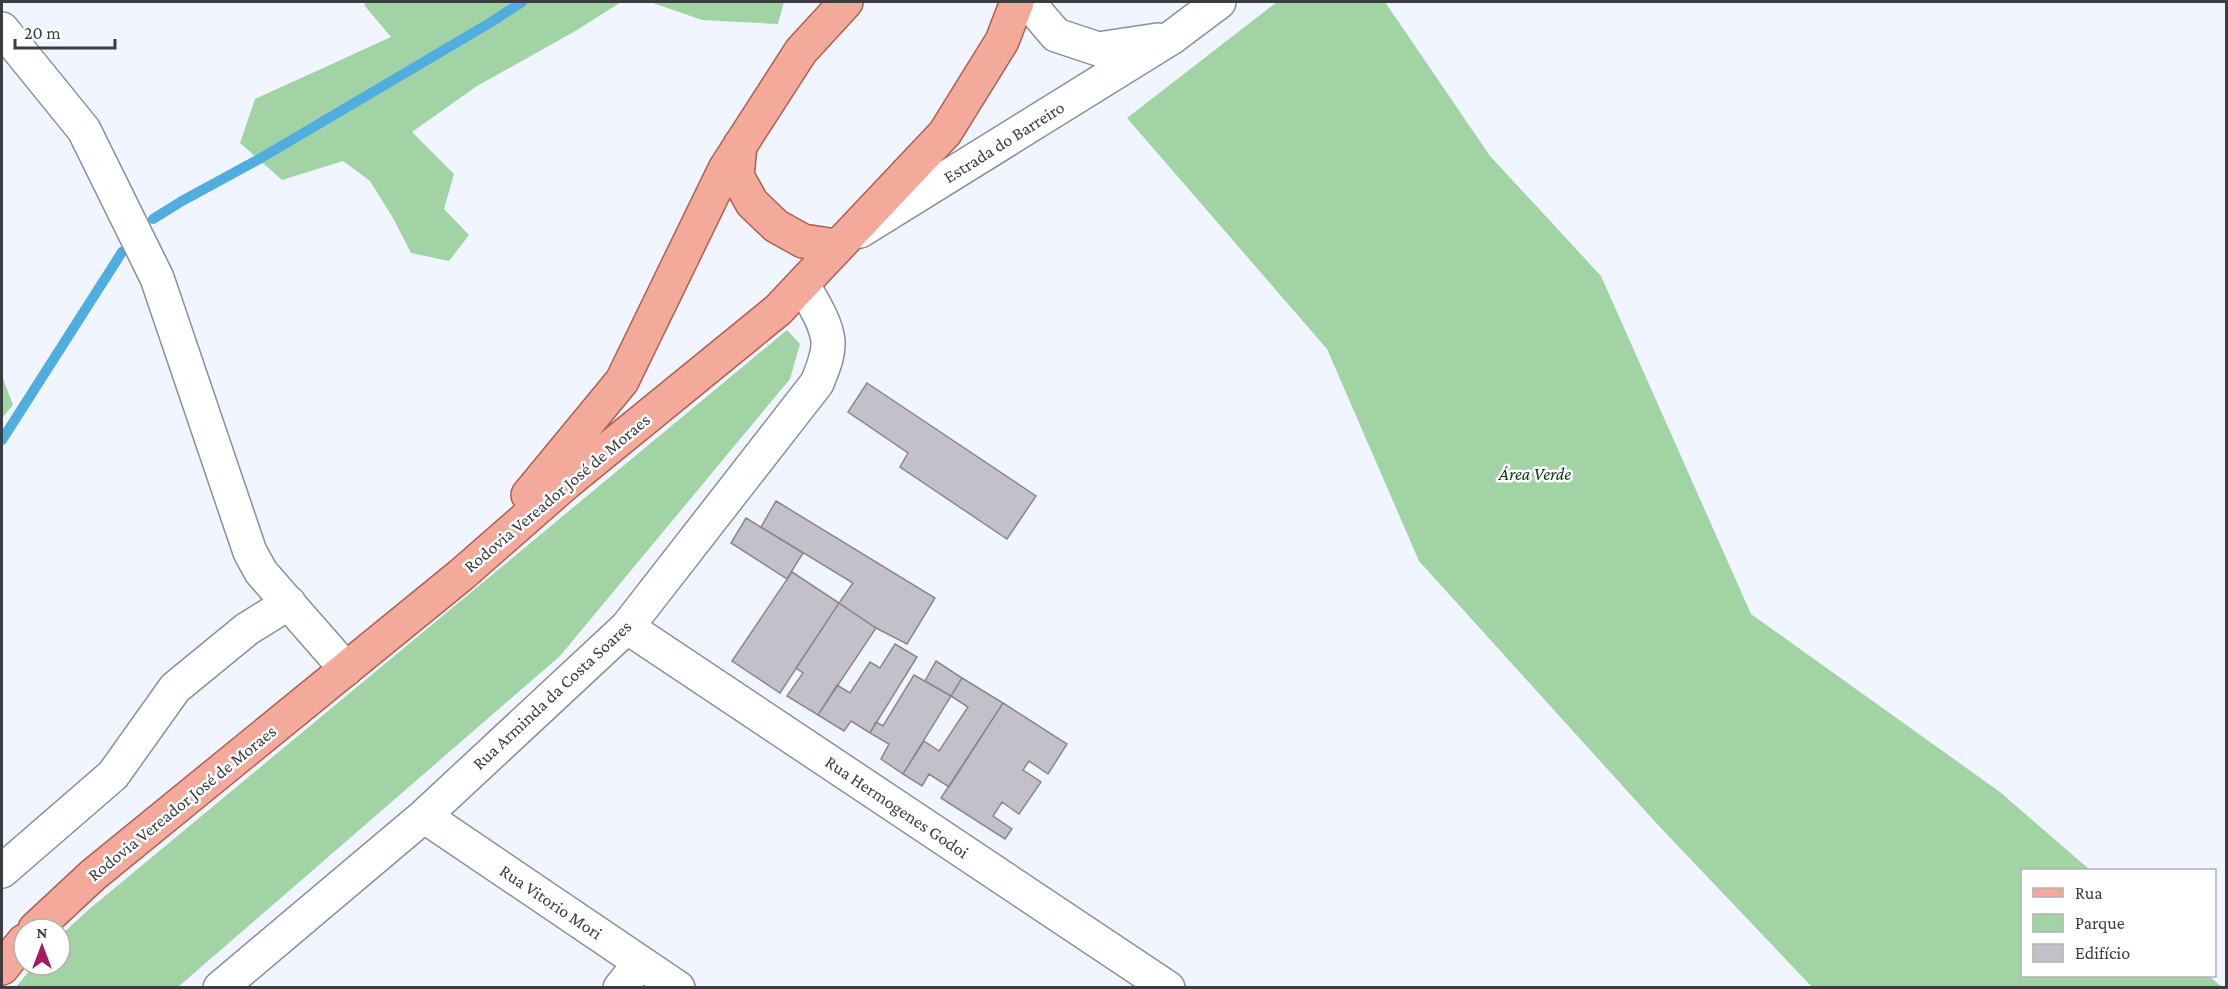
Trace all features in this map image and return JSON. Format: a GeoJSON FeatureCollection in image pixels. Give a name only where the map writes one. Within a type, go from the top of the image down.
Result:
{"type":"FeatureCollection","features":[{"type":"Feature","properties":{"kind":"main road"},"geometry":{"type":"LineString","coordinates":[[462,575],[622,381],[725,169],[801,51],[846,2]]}},
{"type":"Feature","properties":{"kind":"main road","name":"Rodovia Vereador José de Moraes"},"geometry":{"type":"LineString","coordinates":[[48,917],[93,875],[462,575],[566,483],[778,310],[945,133],[1002,41],[1017,2]]}},
{"type":"Feature","properties":{"kind":"main road"},"geometry":{"type":"LineString","coordinates":[[740,145],[737,176],[752,203],[776,226],[803,241],[836,246]]}},
{"type":"Feature","properties":{"kind":"main road"},"geometry":{"type":"LineString","coordinates":[[2,968],[12,956]]}},
{"type":"Feature","properties":{"kind":"street","name":"Estrada do Barreiro"},"geometry":{"type":"LineString","coordinates":[[1028,2],[1056,35],[1098,49],[1171,38]]}},
{"type":"Feature","properties":{"kind":"street","name":"Estrada do Barreiro"},"geometry":{"type":"LineString","coordinates":[[836,246],[1171,38],[1220,2]]}},
{"type":"Feature","properties":{"kind":"street"},"geometry":{"type":"LineString","coordinates":[[2,29],[84,130],[157,278],[249,552],[261,572],[346,669]]}},
{"type":"Feature","properties":{"kind":"street","name":"Rua Arminda da Costa Soares"},"geometry":{"type":"LineString","coordinates":[[219,987],[424,816],[627,627],[818,383],[826,360],[828,341],[817,310],[803,285]]}},
{"type":"Feature","properties":{"kind":"street"},"geometry":{"type":"LineString","coordinates":[[2,871],[113,775],[176,688],[247,629],[289,603]]}},
{"type":"Feature","properties":{"kind":"street","name":"Rua Hermogenes Godoi"},"geometry":{"type":"LineString","coordinates":[[627,627],[1168,987]]}},
{"type":"Feature","properties":{"kind":"street","name":"Rua Vitorio Mori"},"geometry":{"type":"LineString","coordinates":[[424,816],[630,975],[678,987]]}},
{"type":"Feature","properties":{"kind":"green space"},"geometry":{"type":"Polygon","coordinates":[[[366,2],[621,2],[577,30],[477,86],[412,132],[454,174],[444,209],[469,235],[449,261],[411,253],[370,181],[343,161],[282,180],[240,143],[255,99],[391,37],[364,5],[366,2]]]}},
{"type":"Feature","properties":{"kind":"green space"},"geometry":{"type":"Polygon","coordinates":[[[650,2],[784,2],[778,24],[702,20],[650,2]]]}},
{"type":"Feature","properties":{"kind":"green space","name":"Área Verde"},"geometry":{"type":"Polygon","coordinates":[[[1277,2],[1385,2],[1490,156],[1601,276],[1751,614],[2000,792],[2089,869],[2021,869],[2021,977],[2210,977],[2222,987],[1812,987],[1658,825],[1419,561],[1327,349],[1127,118],[1277,2]]]}},
{"type":"Feature","properties":{"kind":"green space"},"geometry":{"type":"Polygon","coordinates":[[[787,330],[800,344],[790,379],[560,656],[178,987],[16,987],[24,977],[72,977],[72,925],[787,330]]]}},
{"type":"Feature","properties":{"kind":"green space"},"geometry":{"type":"Polygon","coordinates":[[[2,376],[13,405],[2,418],[2,376]]]}},
{"type":"Feature","properties":{"kind":"building"},"geometry":{"type":"Polygon","coordinates":[[[867,383],[1036,496],[1007,539],[900,467],[908,453],[848,412],[867,383]]]}},
{"type":"Feature","properties":{"kind":"building"},"geometry":{"type":"Polygon","coordinates":[[[776,501],[935,598],[907,644],[876,628],[839,603],[853,583],[761,527],[776,501]]]}},
{"type":"Feature","properties":{"kind":"building"},"geometry":{"type":"Polygon","coordinates":[[[746,518],[803,553],[787,579],[731,543],[746,518]]]}},
{"type":"Feature","properties":{"kind":"building"},"geometry":{"type":"Polygon","coordinates":[[[792,572],[839,603],[780,693],[732,661],[792,572]]]}},
{"type":"Feature","properties":{"kind":"building"},"geometry":{"type":"Polygon","coordinates":[[[839,603],[876,628],[818,715],[787,696],[803,673],[796,668],[839,603]]]}},
{"type":"Feature","properties":{"kind":"building"},"geometry":{"type":"Polygon","coordinates":[[[895,644],[917,657],[870,733],[851,721],[844,731],[818,715],[837,685],[850,693],[870,662],[880,668],[895,644]]]}},
{"type":"Feature","properties":{"kind":"building"},"geometry":{"type":"Polygon","coordinates":[[[936,661],[962,678],[951,696],[925,681],[936,661]]]}},
{"type":"Feature","properties":{"kind":"building"},"geometry":{"type":"Polygon","coordinates":[[[914,675],[951,696],[903,774],[881,759],[889,744],[870,733],[876,722],[883,726],[914,675]]]}},
{"type":"Feature","properties":{"kind":"building"},"geometry":{"type":"Polygon","coordinates":[[[962,678],[1003,703],[949,787],[929,774],[922,786],[903,774],[924,741],[939,751],[968,707],[951,696],[962,678]]]}},
{"type":"Feature","properties":{"kind":"building"},"geometry":{"type":"Polygon","coordinates":[[[1003,703],[1067,744],[1048,774],[1029,761],[1023,770],[1041,782],[1019,814],[1002,802],[993,816],[1012,829],[1005,839],[941,798],[1003,703]]]}},
{"type":"Feature","properties":{"kind":"waterway"},"geometry":{"type":"LineString","coordinates":[[153,219],[261,158],[522,2]]}},
{"type":"Feature","properties":{"kind":"waterway"},"geometry":{"type":"LineString","coordinates":[[2,440],[122,252]]}}]}
